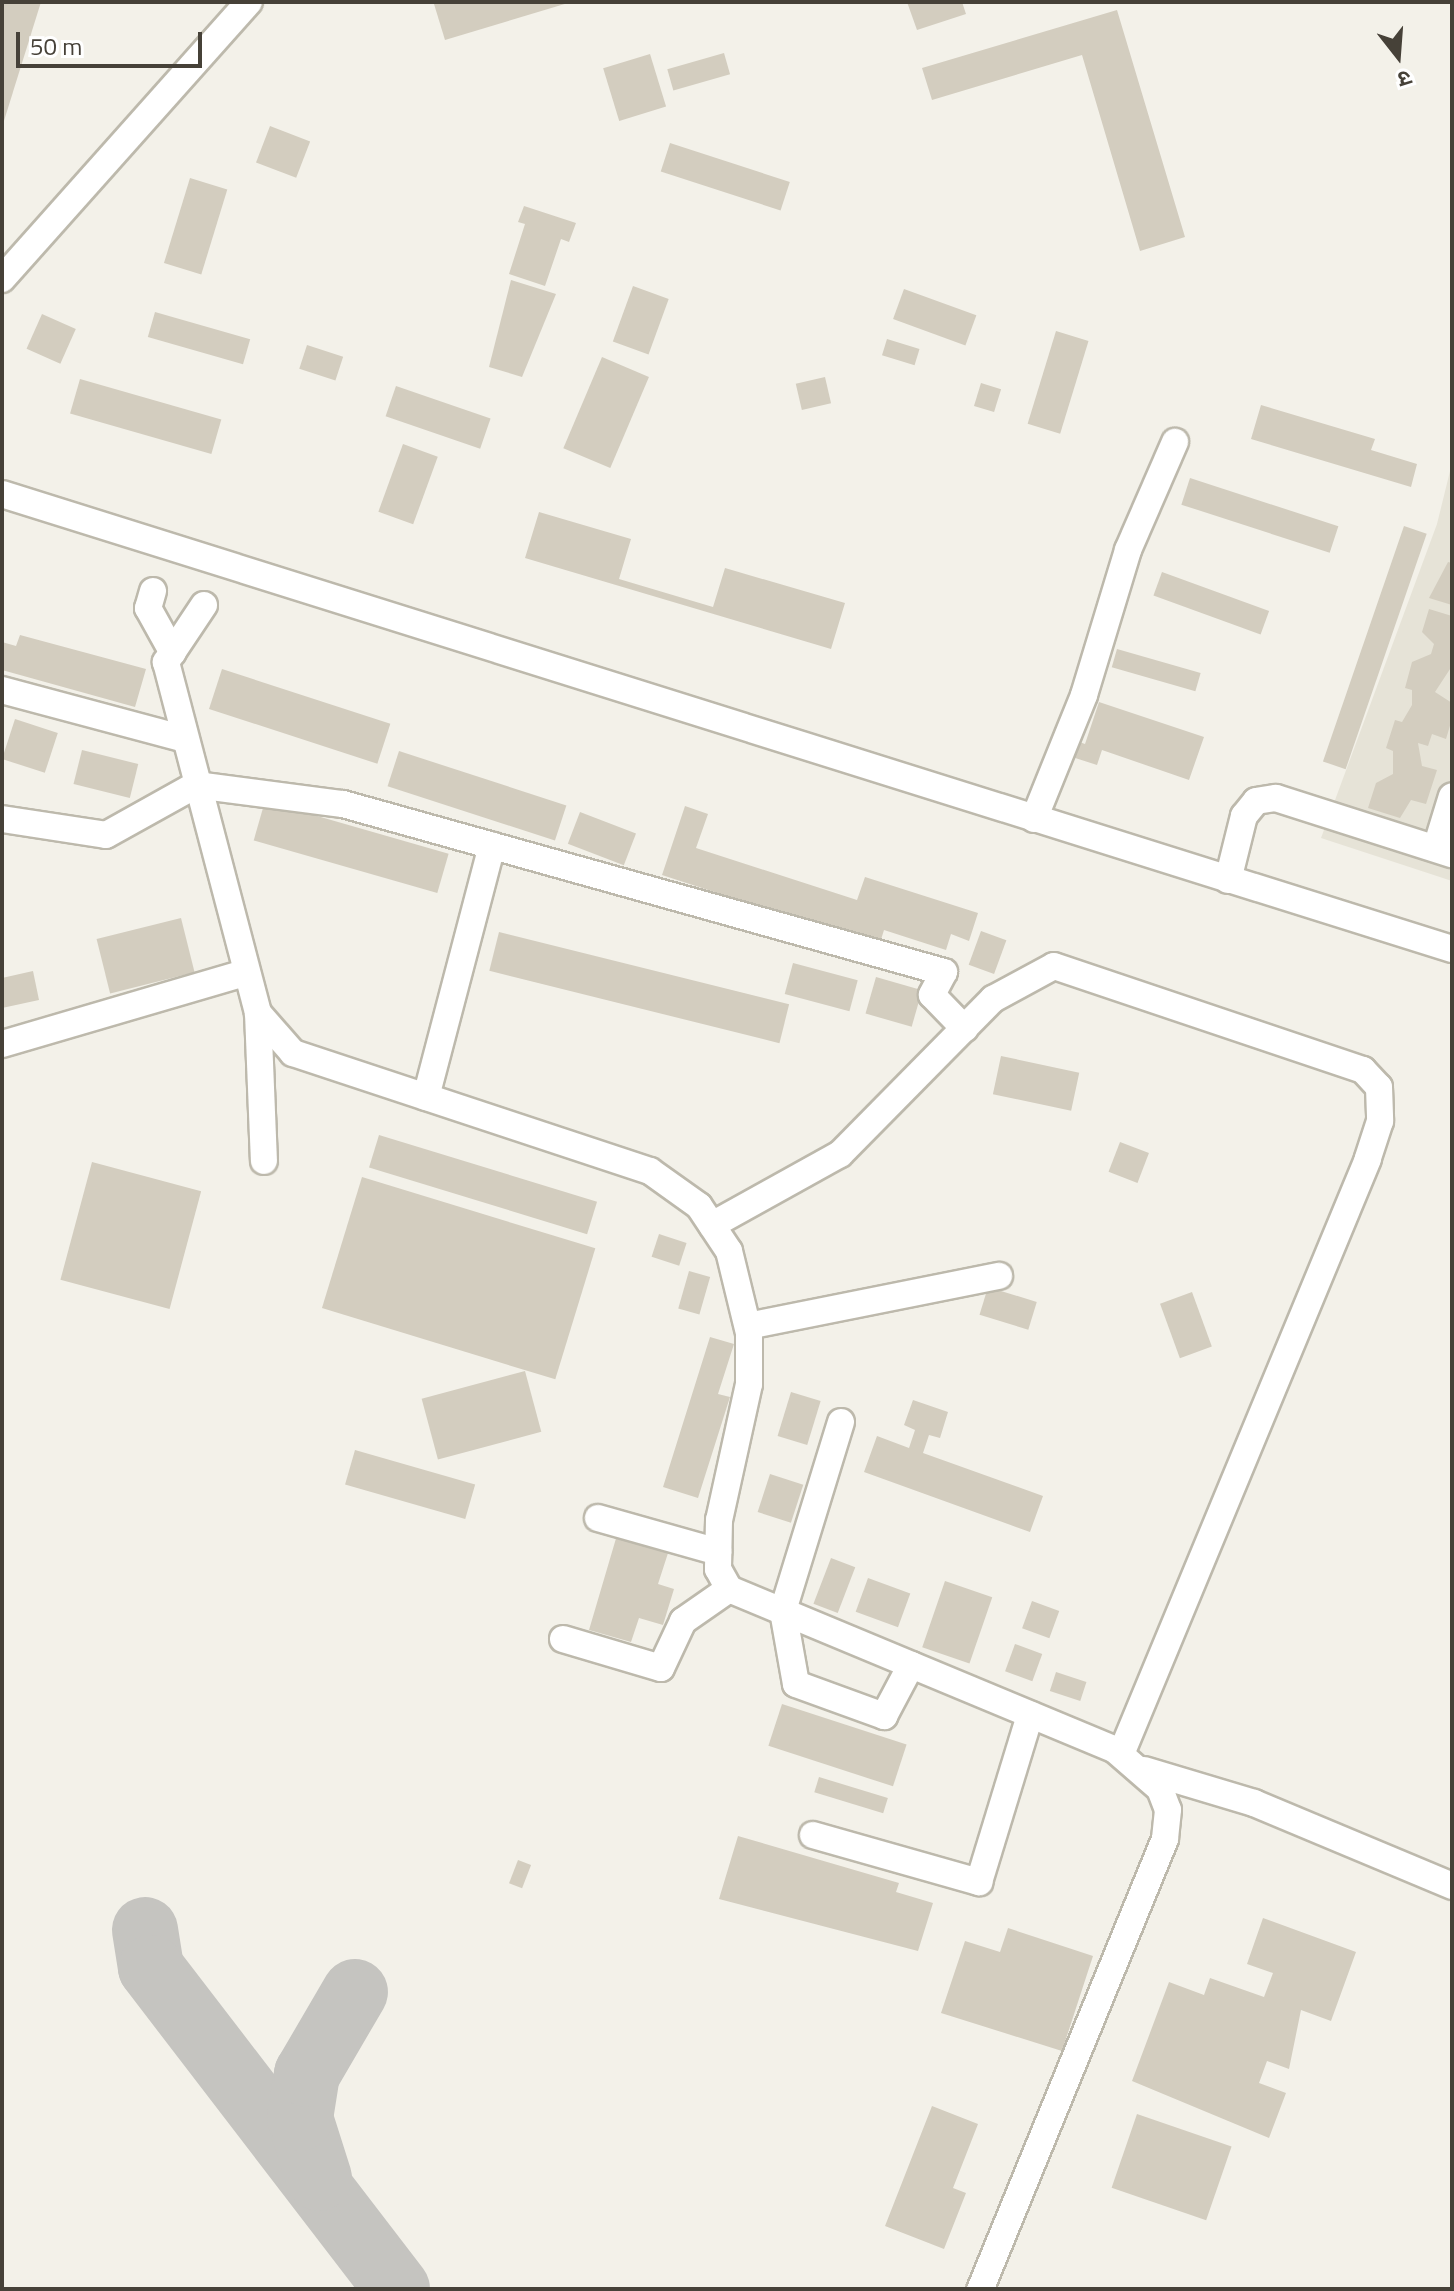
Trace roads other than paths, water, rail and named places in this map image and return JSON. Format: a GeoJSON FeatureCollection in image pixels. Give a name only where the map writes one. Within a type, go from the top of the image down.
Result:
{"type":"FeatureCollection","features":[{"type":"Feature","properties":{"kind":"street"},"geometry":{"type":"LineString","coordinates":[[2,279],[249,2]]}},
{"type":"Feature","properties":{"kind":"street"},"geometry":{"type":"LineString","coordinates":[[1034,819],[1084,695],[1128,550],[1175,442]]}},
{"type":"Feature","properties":{"kind":"street"},"geometry":{"type":"LineString","coordinates":[[2,494],[1452,949]]}},
{"type":"Feature","properties":{"kind":"street"},"geometry":{"type":"LineString","coordinates":[[153,591],[148,608],[173,653]]}},
{"type":"Feature","properties":{"kind":"street"},"geometry":{"type":"LineString","coordinates":[[204,605],[166,662],[245,973],[258,1013],[264,1161]]}},
{"type":"Feature","properties":{"kind":"street"},"geometry":{"type":"LineString","coordinates":[[2,690],[185,739]]}},
{"type":"Feature","properties":{"kind":"street"},"geometry":{"type":"LineString","coordinates":[[2,819],[106,835],[196,785],[343,804],[944,972],[932,995],[965,1029]]}},
{"type":"Feature","properties":{"kind":"street"},"geometry":{"type":"LineString","coordinates":[[1228,880],[1244,816],[1266,799],[1444,851],[1452,796]]}},
{"type":"Feature","properties":{"kind":"street"},"geometry":{"type":"LineString","coordinates":[[426,1097],[492,846]]}},
{"type":"Feature","properties":{"kind":"street"},"geometry":{"type":"LineString","coordinates":[[712,1225],[840,1154],[965,1029],[1026,977],[1070,968],[1363,1070],[1379,1087],[1380,1121],[1368,1159],[1121,1754]]}},
{"type":"Feature","properties":{"kind":"street"},"geometry":{"type":"LineString","coordinates":[[2,1044],[245,973]]}},
{"type":"Feature","properties":{"kind":"street"},"geometry":{"type":"LineString","coordinates":[[258,1013],[293,1053],[650,1171],[699,1206],[729,1251],[748,1326],[749,1384],[718,1552],[729,1589]]}},
{"type":"Feature","properties":{"kind":"street"},"geometry":{"type":"LineString","coordinates":[[748,1326],[999,1276]]}},
{"type":"Feature","properties":{"kind":"street"},"geometry":{"type":"LineString","coordinates":[[841,1422],[783,1611],[796,1684],[884,1716],[911,1665]]}},
{"type":"Feature","properties":{"kind":"street"},"geometry":{"type":"LineString","coordinates":[[598,1518],[718,1552]]}},
{"type":"Feature","properties":{"kind":"street"},"geometry":{"type":"LineString","coordinates":[[729,1589],[1121,1754],[1144,1770],[1254,1803],[1452,1886]]}},
{"type":"Feature","properties":{"kind":"street"},"geometry":{"type":"LineString","coordinates":[[563,1639],[661,1668],[683,1621],[729,1589]]}},
{"type":"Feature","properties":{"kind":"street"},"geometry":{"type":"LineString","coordinates":[[813,1835],[979,1882],[1030,1715]]}},
{"type":"Feature","properties":{"kind":"street"},"geometry":{"type":"LineString","coordinates":[[980,2289],[1165,1839],[1168,1810],[1144,1770]]}}]}
